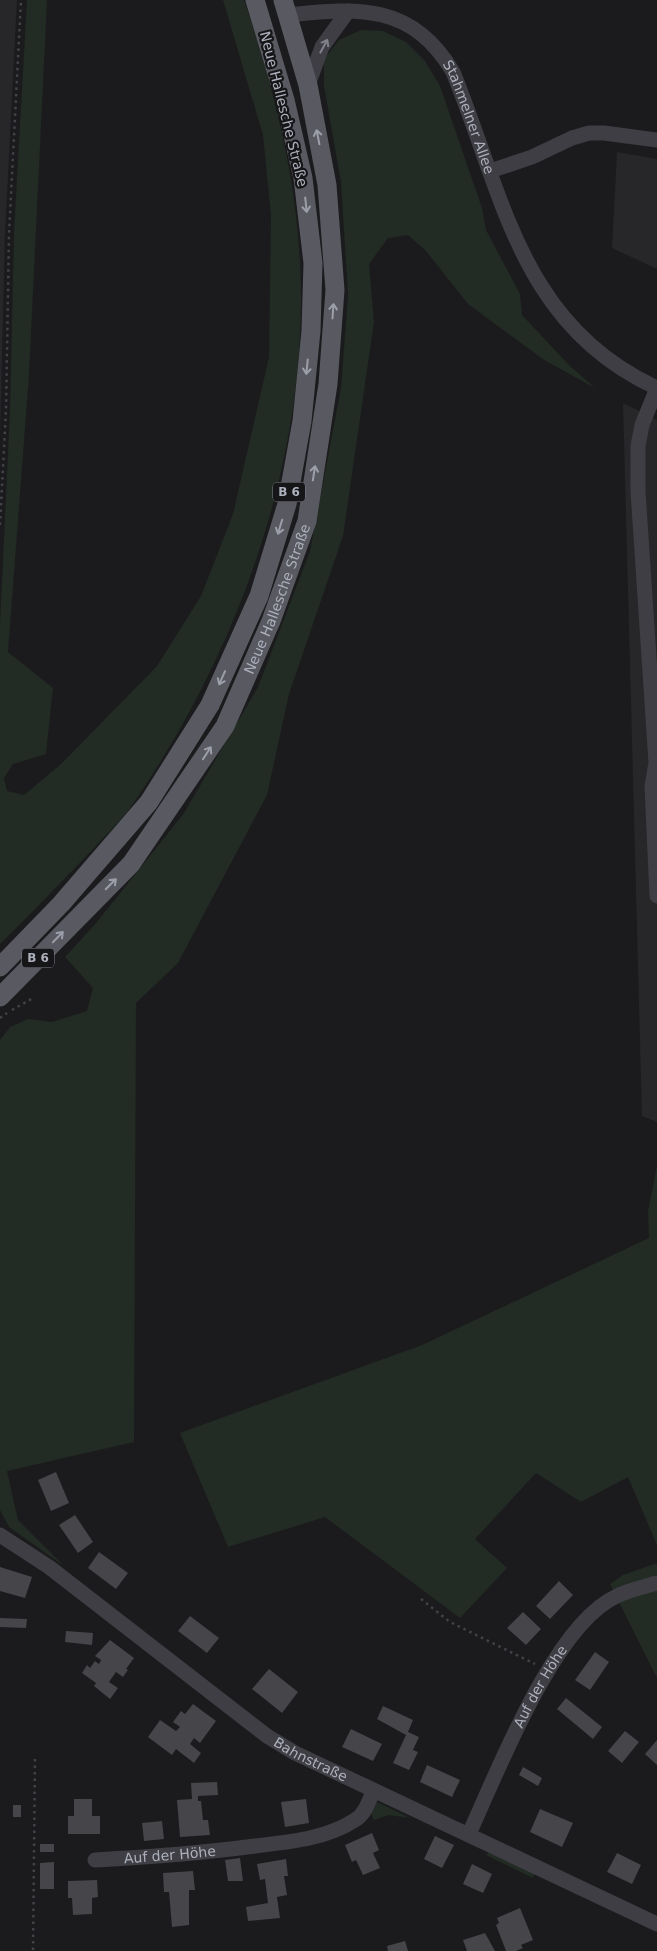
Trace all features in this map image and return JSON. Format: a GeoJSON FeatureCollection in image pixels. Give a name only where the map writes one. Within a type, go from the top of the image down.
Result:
{"type":"FeatureCollection","features":[{"type":"Feature","properties":{"kind":"main road","name":"Neue Hallesche Straße"},"geometry":{"type":"LineString","coordinates":[[0,967],[61,904],[149,802],[210,705],[259,596],[287,504],[302,421],[311,331],[312,263],[303,178],[255,0]]}},
{"type":"Feature","properties":{"kind":"main road","name":"Neue Hallesche Straße"},"geometry":{"type":"LineString","coordinates":[[0,998],[76,918],[131,864],[225,726],[271,621],[307,521],[328,384],[335,290],[327,185],[308,85],[286,8]]}},
{"type":"Feature","properties":{"kind":"main road","name":"Stahmelner Allee"},"geometry":{"type":"LineString","coordinates":[[262,22],[286,8]]}},
{"type":"Feature","properties":{"kind":"street","name":"Stahmelner Allee"},"geometry":{"type":"LineString","coordinates":[[286,8],[380,13],[409,25],[426,36],[443,54],[454,72],[490,171],[532,157],[572,138],[590,133],[657,140]]}},
{"type":"Feature","properties":{"kind":"street"},"geometry":{"type":"LineString","coordinates":[[308,85],[322,47],[348,11]]}},
{"type":"Feature","properties":{"kind":"street"},"geometry":{"type":"LineString","coordinates":[[490,171],[508,224],[526,262],[548,299],[574,331],[596,351],[636,378],[657,388],[642,425],[638,446],[638,491],[656,763],[652,786],[657,896]]}},
{"type":"Feature","properties":{"kind":"street","name":"Bahnstraße"},"geometry":{"type":"LineString","coordinates":[[0,1535],[49,1567],[267,1736],[295,1753],[373,1792],[469,1834],[657,1924]]}},
{"type":"Feature","properties":{"kind":"street","name":"Auf der Höhe"},"geometry":{"type":"LineString","coordinates":[[469,1834],[548,1670],[566,1642],[587,1617],[616,1596],[657,1584]]}},
{"type":"Feature","properties":{"kind":"street","name":"Auf der Höhe"},"geometry":{"type":"LineString","coordinates":[[95,1860],[197,1854],[289,1842],[323,1835],[363,1814],[373,1792]]}},
{"type":"Feature","properties":{"kind":"path"},"geometry":{"type":"LineString","coordinates":[[0,525],[6,410],[9,234],[21,0]]}},
{"type":"Feature","properties":{"kind":"path"},"geometry":{"type":"LineString","coordinates":[[0,1018],[33,998]]}},
{"type":"Feature","properties":{"kind":"path"},"geometry":{"type":"LineString","coordinates":[[421,1599],[450,1622],[548,1670]]}},
{"type":"Feature","properties":{"kind":"path"},"geometry":{"type":"LineString","coordinates":[[32,1950],[35,1758]]}},
{"type":"Feature","properties":{"kind":"shaded area"},"geometry":{"type":"Polygon","coordinates":[[[0,0],[17,0],[5,233],[0,438],[0,0]]]}},
{"type":"Feature","properties":{"kind":"shaded area"},"geometry":{"type":"Polygon","coordinates":[[[27,0],[47,0],[29,375],[8,652],[53,688],[46,754],[13,764],[4,778],[7,791],[24,795],[61,764],[157,666],[201,596],[233,514],[269,357],[271,215],[263,135],[223,0],[244,0],[276,107],[291,180],[300,254],[301,291],[298,360],[290,428],[275,496],[255,562],[230,627],[201,690],[167,751],[130,808],[0,944],[0,624],[10,410],[14,232],[27,0]]]}},
{"type":"Feature","properties":{"kind":"shaded area"},"geometry":{"type":"Polygon","coordinates":[[[361,30],[383,31],[406,42],[425,61],[440,86],[482,208],[486,230],[520,294],[522,315],[569,365],[595,388],[544,360],[468,304],[426,251],[408,235],[388,238],[369,264],[374,322],[343,536],[289,694],[267,795],[178,963],[136,1003],[134,1442],[7,1471],[18,1520],[64,1566],[9,1527],[0,1510],[0,1040],[10,1027],[28,1019],[52,1022],[87,1011],[93,988],[65,957],[97,922],[184,813],[258,687],[310,551],[341,388],[348,295],[341,182],[324,86],[324,59],[339,40],[361,30]]]}},
{"type":"Feature","properties":{"kind":"shaded area"},"geometry":{"type":"Polygon","coordinates":[[[617,152],[657,159],[657,269],[612,248],[617,152]]]}},
{"type":"Feature","properties":{"kind":"shaded area"},"geometry":{"type":"Polygon","coordinates":[[[623,403],[657,420],[657,1122],[642,1116],[623,403]]]}},
{"type":"Feature","properties":{"kind":"shaded area"},"geometry":{"type":"Polygon","coordinates":[[[657,1166],[657,1545],[628,1477],[581,1502],[536,1473],[475,1539],[507,1568],[460,1618],[325,1517],[228,1547],[180,1433],[422,1345],[649,1238],[648,1211],[657,1166]]]}},
{"type":"Feature","properties":{"kind":"shaded area"},"geometry":{"type":"Polygon","coordinates":[[[657,1563],[657,1678],[610,1584],[623,1575],[657,1563]]]}},
{"type":"Feature","properties":{"kind":"shaded area"},"geometry":{"type":"Polygon","coordinates":[[[377,1802],[410,1818],[389,1815],[374,1820],[371,1813],[377,1802]]]}},
{"type":"Feature","properties":{"kind":"shaded area"},"geometry":{"type":"Polygon","coordinates":[[[489,1852],[535,1873],[533,1878],[486,1855],[489,1852]]]}},
{"type":"Feature","properties":{"kind":"building"},"geometry":{"type":"Polygon","coordinates":[[[56,1472],[69,1503],[51,1511],[38,1480],[56,1472]]]}},
{"type":"Feature","properties":{"kind":"building"},"geometry":{"type":"Polygon","coordinates":[[[75,1515],[93,1542],[78,1553],[59,1525],[75,1515]]]}},
{"type":"Feature","properties":{"kind":"building"},"geometry":{"type":"Polygon","coordinates":[[[99,1552],[128,1573],[116,1589],[88,1568],[99,1552]]]}},
{"type":"Feature","properties":{"kind":"building"},"geometry":{"type":"Polygon","coordinates":[[[0,1567],[32,1577],[25,1598],[0,1591],[0,1567]]]}},
{"type":"Feature","properties":{"kind":"building"},"geometry":{"type":"Polygon","coordinates":[[[559,1581],[573,1595],[550,1619],[536,1606],[559,1581]]]}},
{"type":"Feature","properties":{"kind":"building"},"geometry":{"type":"Polygon","coordinates":[[[523,1612],[541,1629],[526,1645],[507,1628],[523,1612]]]}},
{"type":"Feature","properties":{"kind":"building"},"geometry":{"type":"Polygon","coordinates":[[[190,1616],[219,1638],[207,1653],[178,1631],[190,1616]]]}},
{"type":"Feature","properties":{"kind":"building"},"geometry":{"type":"Polygon","coordinates":[[[0,1618],[27,1619],[26,1628],[0,1627],[0,1618]]]}},
{"type":"Feature","properties":{"kind":"building"},"geometry":{"type":"Polygon","coordinates":[[[66,1631],[93,1633],[92,1645],[65,1642],[66,1631]]]}},
{"type":"Feature","properties":{"kind":"building"},"geometry":{"type":"Polygon","coordinates":[[[110,1640],[134,1658],[123,1677],[116,1672],[109,1682],[118,1688],[110,1699],[94,1686],[96,1683],[82,1673],[87,1665],[90,1668],[95,1661],[99,1664],[101,1660],[95,1656],[110,1640]]]}},
{"type":"Feature","properties":{"kind":"building"},"geometry":{"type":"Polygon","coordinates":[[[595,1652],[609,1662],[590,1690],[575,1680],[595,1652]]]}},
{"type":"Feature","properties":{"kind":"building"},"geometry":{"type":"Polygon","coordinates":[[[269,1669],[298,1692],[282,1713],[252,1689],[269,1669]]]}},
{"type":"Feature","properties":{"kind":"building"},"geometry":{"type":"Polygon","coordinates":[[[566,1698],[602,1727],[593,1739],[557,1709],[566,1698]]]}},
{"type":"Feature","properties":{"kind":"building"},"geometry":{"type":"Polygon","coordinates":[[[193,1704],[216,1721],[200,1743],[194,1738],[190,1744],[201,1753],[194,1763],[176,1749],[172,1755],[148,1737],[160,1720],[176,1731],[180,1727],[173,1722],[181,1711],[185,1714],[193,1704]]]}},
{"type":"Feature","properties":{"kind":"building"},"geometry":{"type":"Polygon","coordinates":[[[383,1706],[413,1720],[408,1732],[419,1737],[413,1750],[418,1752],[409,1770],[393,1763],[406,1735],[377,1719],[383,1706]]]}},
{"type":"Feature","properties":{"kind":"building"},"geometry":{"type":"Polygon","coordinates":[[[351,1729],[382,1744],[373,1761],[342,1747],[351,1729]]]}},
{"type":"Feature","properties":{"kind":"building"},"geometry":{"type":"Polygon","coordinates":[[[625,1731],[639,1742],[622,1763],[608,1751],[625,1731]]]}},
{"type":"Feature","properties":{"kind":"building"},"geometry":{"type":"Polygon","coordinates":[[[657,1740],[657,1765],[645,1754],[657,1740]]]}},
{"type":"Feature","properties":{"kind":"building"},"geometry":{"type":"Polygon","coordinates":[[[427,1765],[460,1780],[452,1797],[420,1782],[427,1765]]]}},
{"type":"Feature","properties":{"kind":"building"},"geometry":{"type":"Polygon","coordinates":[[[523,1767],[542,1778],[538,1786],[519,1775],[523,1767]]]}},
{"type":"Feature","properties":{"kind":"building"},"geometry":{"type":"Polygon","coordinates":[[[217,1782],[218,1795],[198,1796],[198,1801],[201,1801],[203,1820],[208,1820],[210,1835],[180,1837],[177,1800],[192,1799],[191,1783],[217,1782]]]}},
{"type":"Feature","properties":{"kind":"building"},"geometry":{"type":"Polygon","coordinates":[[[74,1799],[92,1799],[92,1816],[100,1816],[100,1834],[68,1834],[68,1816],[74,1816],[74,1799]]]}},
{"type":"Feature","properties":{"kind":"building"},"geometry":{"type":"Polygon","coordinates":[[[306,1799],[309,1823],[285,1827],[281,1802],[306,1799]]]}},
{"type":"Feature","properties":{"kind":"building"},"geometry":{"type":"Polygon","coordinates":[[[13,1805],[21,1805],[21,1817],[13,1817],[13,1805]]]}},
{"type":"Feature","properties":{"kind":"building"},"geometry":{"type":"Polygon","coordinates":[[[540,1809],[573,1823],[562,1847],[530,1832],[540,1809]]]}},
{"type":"Feature","properties":{"kind":"building"},"geometry":{"type":"Polygon","coordinates":[[[162,1821],[164,1839],[144,1841],[142,1823],[162,1821]]]}},
{"type":"Feature","properties":{"kind":"building"},"geometry":{"type":"Polygon","coordinates":[[[372,1833],[379,1850],[373,1853],[380,1868],[363,1875],[356,1860],[352,1862],[345,1845],[372,1833]]]}},
{"type":"Feature","properties":{"kind":"building"},"geometry":{"type":"Polygon","coordinates":[[[435,1836],[454,1845],[442,1868],[424,1859],[435,1836]]]}},
{"type":"Feature","properties":{"kind":"building"},"geometry":{"type":"Polygon","coordinates":[[[40,1844],[54,1844],[54,1852],[40,1852],[40,1844]]]}},
{"type":"Feature","properties":{"kind":"building"},"geometry":{"type":"Polygon","coordinates":[[[617,1853],[641,1865],[632,1884],[607,1872],[617,1853]]]}},
{"type":"Feature","properties":{"kind":"building"},"geometry":{"type":"Polygon","coordinates":[[[240,1858],[243,1881],[228,1881],[225,1860],[240,1858]]]}},
{"type":"Feature","properties":{"kind":"building"},"geometry":{"type":"Polygon","coordinates":[[[286,1859],[288,1876],[284,1876],[287,1895],[277,1897],[280,1918],[248,1921],[246,1907],[268,1903],[265,1879],[260,1880],[257,1864],[286,1859]]]}},
{"type":"Feature","properties":{"kind":"building"},"geometry":{"type":"Polygon","coordinates":[[[54,1862],[54,1889],[40,1889],[40,1863],[54,1862]]]}},
{"type":"Feature","properties":{"kind":"building"},"geometry":{"type":"Polygon","coordinates":[[[472,1864],[492,1874],[483,1893],[463,1884],[472,1864]]]}},
{"type":"Feature","properties":{"kind":"building"},"geometry":{"type":"Polygon","coordinates":[[[193,1871],[195,1890],[189,1890],[189,1925],[172,1927],[169,1892],[164,1892],[163,1873],[193,1871]]]}},
{"type":"Feature","properties":{"kind":"building"},"geometry":{"type":"Polygon","coordinates":[[[97,1880],[98,1897],[92,1898],[92,1914],[73,1915],[72,1898],[68,1898],[68,1881],[97,1880]]]}},
{"type":"Feature","properties":{"kind":"building"},"geometry":{"type":"Polygon","coordinates":[[[520,1908],[533,1940],[521,1945],[523,1948],[516,1951],[506,1951],[496,1925],[499,1923],[497,1918],[520,1908]]]}},
{"type":"Feature","properties":{"kind":"building"},"geometry":{"type":"Polygon","coordinates":[[[485,1933],[495,1951],[467,1951],[463,1940],[485,1933]]]}},
{"type":"Feature","properties":{"kind":"building"},"geometry":{"type":"Polygon","coordinates":[[[405,1941],[408,1951],[388,1951],[387,1946],[405,1941]]]}}]}
